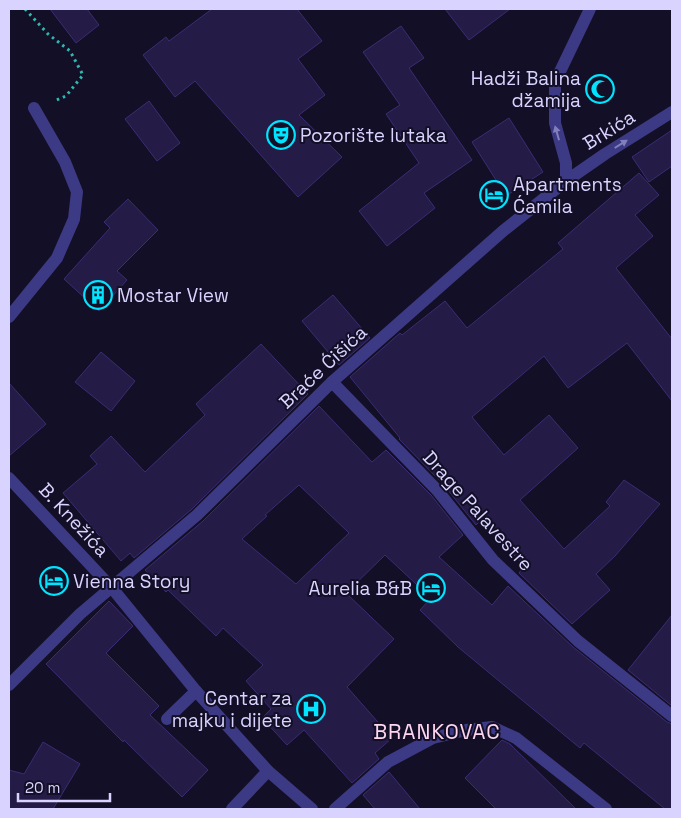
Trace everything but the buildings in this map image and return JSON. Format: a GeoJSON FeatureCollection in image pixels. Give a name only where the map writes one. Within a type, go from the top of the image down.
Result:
{"type":"FeatureCollection","features":[{"type":"Feature","properties":{"kind":"street"},"geometry":{"type":"LineString","coordinates":[[566,181],[566,163],[555,123],[555,82],[590,9]]}},
{"type":"Feature","properties":{"kind":"street"},"geometry":{"type":"LineString","coordinates":[[9,317],[57,258],[74,219],[77,192],[66,162],[34,108]]}},
{"type":"Feature","properties":{"kind":"street","name":"Brkića"},"geometry":{"type":"LineString","coordinates":[[566,181],[672,112]]}},
{"type":"Feature","properties":{"kind":"street","name":"Braće Ćišića"},"geometry":{"type":"LineString","coordinates":[[9,685],[80,614],[197,515],[332,382],[503,231],[566,181]]}},
{"type":"Feature","properties":{"kind":"street","name":"Drage Palavestre"},"geometry":{"type":"LineString","coordinates":[[332,382],[437,490],[493,560],[578,641],[672,716]]}},
{"type":"Feature","properties":{"kind":"street","name":"B. Knežića"},"geometry":{"type":"LineString","coordinates":[[9,478],[112,588],[196,691],[268,771],[312,809]]}},
{"type":"Feature","properties":{"kind":"street"},"geometry":{"type":"LineString","coordinates":[[167,719],[196,691]]}},
{"type":"Feature","properties":{"kind":"street"},"geometry":{"type":"LineString","coordinates":[[335,809],[388,762],[433,738],[466,730],[492,727],[516,738],[606,809]]}},
{"type":"Feature","properties":{"kind":"street"},"geometry":{"type":"LineString","coordinates":[[232,809],[268,771]]}},
{"type":"Feature","properties":{"kind":"path"},"geometry":{"type":"LineString","coordinates":[[25,9],[48,34],[70,51],[83,75],[66,96],[34,108]]}},
{"type":"Feature","properties":{"kind":"place","name":"Hadži Balina džamija"},"geometry":{"type":"Point","coordinates":[600,89]}},
{"type":"Feature","properties":{"kind":"place","name":"Pozorište lutaka"},"geometry":{"type":"Point","coordinates":[281,135]}},
{"type":"Feature","properties":{"kind":"place","name":"Apartments Ćamila"},"geometry":{"type":"Point","coordinates":[494,195]}},
{"type":"Feature","properties":{"kind":"place","name":"Mostar View"},"geometry":{"type":"Point","coordinates":[98,295]}},
{"type":"Feature","properties":{"kind":"place","name":"Vienna Story"},"geometry":{"type":"Point","coordinates":[54,581]}},
{"type":"Feature","properties":{"kind":"place","name":"Aurelia B&B"},"geometry":{"type":"Point","coordinates":[431,588]}},
{"type":"Feature","properties":{"kind":"place","name":"Centar za majku i dijete"},"geometry":{"type":"Point","coordinates":[311,709]}},
{"type":"Feature","properties":{"kind":"district","name":"BRANKOVAC"},"geometry":{"type":"Point","coordinates":[437,731]}}]}
